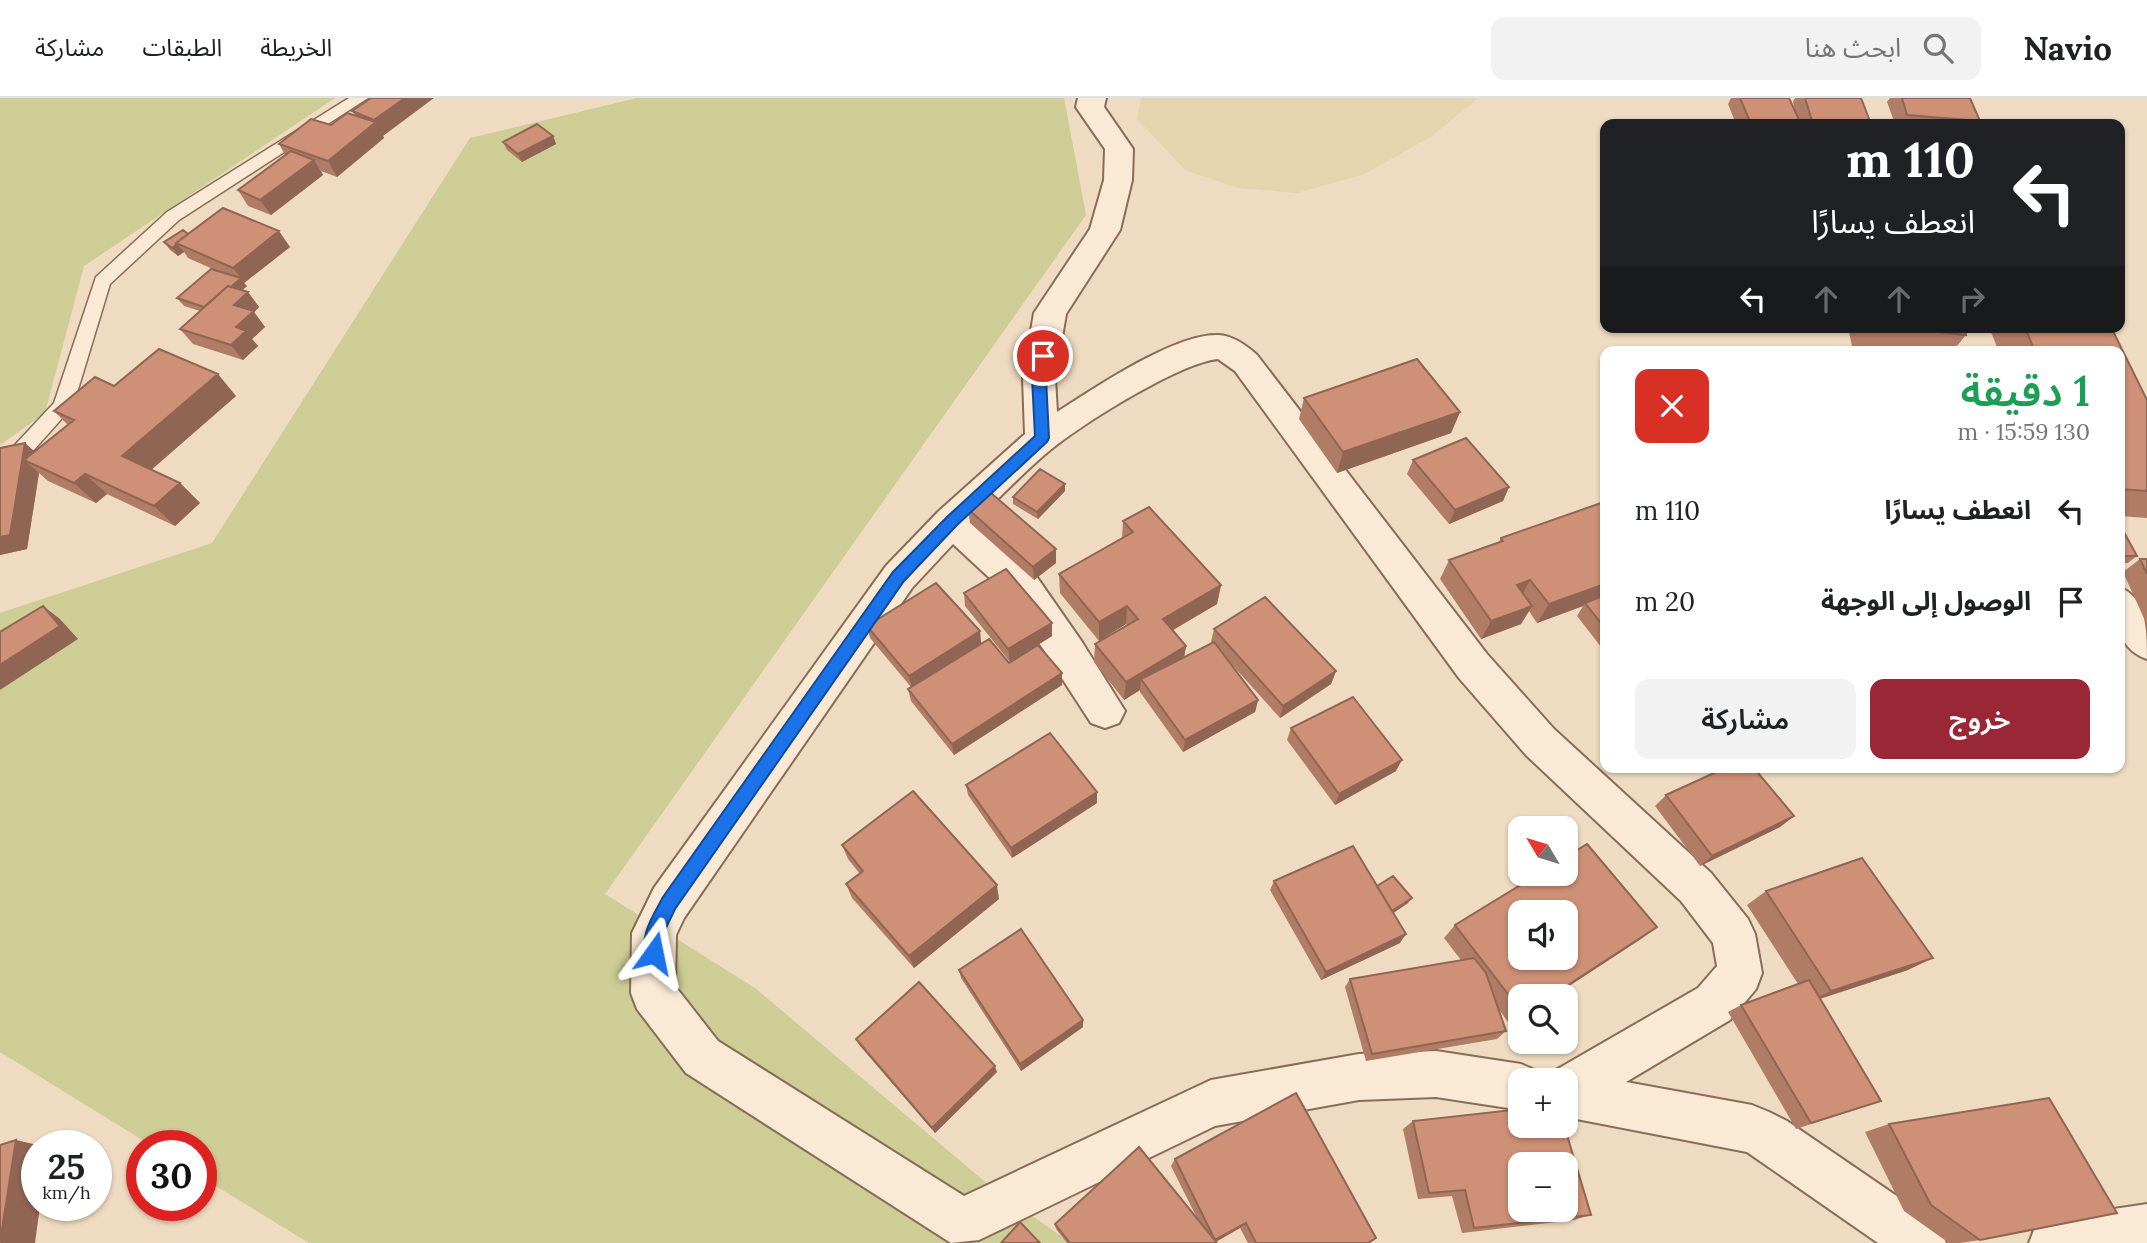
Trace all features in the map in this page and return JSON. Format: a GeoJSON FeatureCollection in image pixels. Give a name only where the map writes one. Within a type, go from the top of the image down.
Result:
{"type":"FeatureCollection","features":[{"type":"Feature","properties":{"kind":"street"},"geometry":{"type":"LineString","coordinates":[[1042,438],[1039,378],[1050,313],[1105,230],[1118,180],[1119,149],[1090,107],[1092,98]]}},
{"type":"Feature","properties":{"kind":"street"},"geometry":{"type":"LineString","coordinates":[[1508,1085],[1436,1074],[1359,1077],[1211,1103],[962,1223],[702,1057],[653,993],[654,933],[669,903],[899,577],[952,521],[1042,438],[1104,399],[1190,351],[1222,347],[1247,363],[1473,666],[1541,742],[1703,897],[1733,934],[1740,973],[1714,1004],[1578,1085]]}},
{"type":"Feature","properties":{"kind":"street"},"geometry":{"type":"LineString","coordinates":[[952,521],[1021,584],[1105,711]]}},
{"type":"Feature","properties":{"kind":"street"},"geometry":{"type":"LineString","coordinates":[[2125,611],[2147,643]]}},
{"type":"Feature","properties":{"kind":"street"},"geometry":{"type":"LineString","coordinates":[[1578,1094],[1752,1129],[1770,1138],[1921,1243]]}},
{"type":"Feature","properties":{"kind":"street"},"geometry":{"type":"LineString","coordinates":[[2054,1243],[2147,1229]]}},
{"type":"Feature","properties":{"kind":"lane"},"geometry":{"type":"LineString","coordinates":[[0,474],[63,406],[102,281],[173,216],[360,98]]}},
{"type":"Feature","properties":{"kind":"shaded area"},"geometry":{"type":"Polygon","coordinates":[[[1141,98],[1478,98],[1432,136],[1365,174],[1297,193],[1237,188],[1185,170],[1137,119],[1141,98]]]}},
{"type":"Feature","properties":{"kind":"green space"},"geometry":{"type":"Polygon","coordinates":[[[0,98],[335,98],[84,266],[45,413],[0,445],[0,98]]]}},
{"type":"Feature","properties":{"kind":"green space"},"geometry":{"type":"Polygon","coordinates":[[[637,98],[1064,98],[1086,215],[605,894],[755,988],[996,1191],[1071,1243],[309,1243],[217,1187],[217,1130],[126,1130],[0,1052],[0,613],[212,543],[470,138],[637,98]]]}},
{"type":"Feature","properties":{"kind":"building"},"geometry":{"type":"Polygon","coordinates":[[[371,98],[405,98],[374,120],[352,111],[371,98]]]}},
{"type":"Feature","properties":{"kind":"building"},"geometry":{"type":"Polygon","coordinates":[[[1740,98],[1789,98],[1799,119],[1749,119],[1740,98]]]}},
{"type":"Feature","properties":{"kind":"building"},"geometry":{"type":"Polygon","coordinates":[[[1805,98],[1861,98],[1869,119],[1811,119],[1805,98]]]}},
{"type":"Feature","properties":{"kind":"building"},"geometry":{"type":"Polygon","coordinates":[[[1902,98],[1970,98],[1979,119],[1956,119],[1907,115],[1902,98]]]}},
{"type":"Feature","properties":{"kind":"building"},"geometry":{"type":"Polygon","coordinates":[[[347,113],[376,122],[328,161],[279,144],[311,119],[331,125],[347,113]]]}},
{"type":"Feature","properties":{"kind":"building"},"geometry":{"type":"Polygon","coordinates":[[[537,124],[553,136],[518,154],[503,142],[537,124]]]}},
{"type":"Feature","properties":{"kind":"building"},"geometry":{"type":"Polygon","coordinates":[[[291,151],[314,160],[260,200],[238,190],[291,151]]]}},
{"type":"Feature","properties":{"kind":"building"},"geometry":{"type":"Polygon","coordinates":[[[223,208],[279,231],[233,268],[176,243],[223,208]]]}},
{"type":"Feature","properties":{"kind":"building"},"geometry":{"type":"Polygon","coordinates":[[[183,230],[188,234],[172,248],[164,242],[183,230]]]}},
{"type":"Feature","properties":{"kind":"building"},"geometry":{"type":"Polygon","coordinates":[[[211,269],[241,278],[204,307],[177,298],[211,269]]]}},
{"type":"Feature","properties":{"kind":"building"},"geometry":{"type":"Polygon","coordinates":[[[228,286],[248,292],[234,305],[254,311],[236,327],[246,331],[231,345],[180,329],[228,286]]]}},
{"type":"Feature","properties":{"kind":"building"},"geometry":{"type":"Polygon","coordinates":[[[2027,333],[2114,333],[2120,346],[2033,346],[2027,333]]]}},
{"type":"Feature","properties":{"kind":"building"},"geometry":{"type":"Polygon","coordinates":[[[159,349],[218,374],[122,456],[180,483],[154,506],[85,474],[74,483],[24,460],[74,420],[54,411],[95,377],[114,386],[159,349]]]}},
{"type":"Feature","properties":{"kind":"building"},"geometry":{"type":"Polygon","coordinates":[[[2125,355],[2147,400],[2147,491],[2125,489],[2125,355]]]}},
{"type":"Feature","properties":{"kind":"building"},"geometry":{"type":"Polygon","coordinates":[[[1417,359],[1460,412],[1343,452],[1304,398],[1417,359]]]}},
{"type":"Feature","properties":{"kind":"building"},"geometry":{"type":"Polygon","coordinates":[[[1466,438],[1509,487],[1455,510],[1413,460],[1466,438]]]}},
{"type":"Feature","properties":{"kind":"building"},"geometry":{"type":"Polygon","coordinates":[[[25,443],[10,535],[0,537],[0,448],[25,443]]]}},
{"type":"Feature","properties":{"kind":"building"},"geometry":{"type":"Polygon","coordinates":[[[1040,469],[1065,484],[1037,512],[1013,497],[1040,469]]]}},
{"type":"Feature","properties":{"kind":"building"},"geometry":{"type":"Polygon","coordinates":[[[991,493],[1056,549],[1033,567],[968,509],[991,493]]]}},
{"type":"Feature","properties":{"kind":"building"},"geometry":{"type":"Polygon","coordinates":[[[1600,503],[1600,586],[1549,604],[1530,580],[1517,585],[1532,606],[1491,621],[1449,560],[1503,541],[1501,538],[1600,503]]]}},
{"type":"Feature","properties":{"kind":"building"},"geometry":{"type":"Polygon","coordinates":[[[1149,507],[1221,585],[1163,619],[1186,646],[1126,682],[1095,644],[1138,619],[1127,606],[1099,622],[1059,574],[1133,532],[1123,521],[1149,507]]]}},
{"type":"Feature","properties":{"kind":"building"},"geometry":{"type":"Polygon","coordinates":[[[2125,534],[2137,556],[2125,556],[2125,534]]]}},
{"type":"Feature","properties":{"kind":"building"},"geometry":{"type":"Polygon","coordinates":[[[2140,559],[2147,559],[2147,574],[2140,559]]]}},
{"type":"Feature","properties":{"kind":"building"},"geometry":{"type":"Polygon","coordinates":[[[1006,569],[1052,623],[1008,649],[964,593],[1006,569]]]}},
{"type":"Feature","properties":{"kind":"building"},"geometry":{"type":"Polygon","coordinates":[[[936,583],[980,631],[909,676],[867,626],[936,583]]]}},
{"type":"Feature","properties":{"kind":"building"},"geometry":{"type":"Polygon","coordinates":[[[1265,597],[1336,671],[1283,706],[1214,629],[1265,597]]]}},
{"type":"Feature","properties":{"kind":"building"},"geometry":{"type":"Polygon","coordinates":[[[1600,597],[1600,622],[1585,603],[1600,597]]]}},
{"type":"Feature","properties":{"kind":"building"},"geometry":{"type":"Polygon","coordinates":[[[43,606],[60,626],[0,665],[0,632],[43,606]]]}},
{"type":"Feature","properties":{"kind":"building"},"geometry":{"type":"Polygon","coordinates":[[[989,639],[1009,663],[1038,645],[1062,673],[952,744],[908,689],[989,639]]]}},
{"type":"Feature","properties":{"kind":"building"},"geometry":{"type":"Polygon","coordinates":[[[1214,642],[1258,700],[1185,740],[1141,679],[1214,642]]]}},
{"type":"Feature","properties":{"kind":"building"},"geometry":{"type":"Polygon","coordinates":[[[1353,697],[1402,760],[1339,794],[1291,728],[1353,697]]]}},
{"type":"Feature","properties":{"kind":"building"},"geometry":{"type":"Polygon","coordinates":[[[1050,733],[1097,792],[1011,848],[966,785],[1050,733]]]}},
{"type":"Feature","properties":{"kind":"building"},"geometry":{"type":"Polygon","coordinates":[[[1714,773],[1758,773],[1794,816],[1712,856],[1666,795],[1714,773]]]}},
{"type":"Feature","properties":{"kind":"building"},"geometry":{"type":"Polygon","coordinates":[[[913,791],[997,885],[909,956],[846,884],[863,871],[842,845],[913,791]]]}},
{"type":"Feature","properties":{"kind":"building"},"geometry":{"type":"Polygon","coordinates":[[[1587,844],[1657,927],[1569,984],[1508,984],[1508,994],[1455,925],[1519,886],[1578,886],[1578,850],[1587,844]]]}},
{"type":"Feature","properties":{"kind":"building"},"geometry":{"type":"Polygon","coordinates":[[[1353,846],[1406,934],[1326,972],[1274,881],[1353,846]]]}},
{"type":"Feature","properties":{"kind":"building"},"geometry":{"type":"Polygon","coordinates":[[[1862,858],[1933,958],[1831,991],[1766,891],[1862,858]]]}},
{"type":"Feature","properties":{"kind":"building"},"geometry":{"type":"Polygon","coordinates":[[[1393,876],[1412,898],[1392,911],[1377,886],[1393,876]]]}},
{"type":"Feature","properties":{"kind":"building"},"geometry":{"type":"Polygon","coordinates":[[[1021,929],[1083,1020],[1020,1064],[959,970],[1021,929]]]}},
{"type":"Feature","properties":{"kind":"building"},"geometry":{"type":"Polygon","coordinates":[[[1474,958],[1486,973],[1506,1031],[1372,1054],[1350,979],[1474,958]]]}},
{"type":"Feature","properties":{"kind":"building"},"geometry":{"type":"Polygon","coordinates":[[[1809,980],[1881,1101],[1811,1123],[1741,1005],[1809,980]]]}},
{"type":"Feature","properties":{"kind":"building"},"geometry":{"type":"Polygon","coordinates":[[[919,982],[995,1066],[932,1128],[856,1039],[919,982]]]}},
{"type":"Feature","properties":{"kind":"building"},"geometry":{"type":"Polygon","coordinates":[[[1296,1093],[1376,1238],[1368,1243],[1256,1243],[1246,1223],[1215,1240],[1175,1159],[1296,1093]]]}},
{"type":"Feature","properties":{"kind":"building"},"geometry":{"type":"Polygon","coordinates":[[[2049,1098],[2117,1213],[1980,1240],[1931,1205],[1889,1124],[2049,1098]]]}},
{"type":"Feature","properties":{"kind":"building"},"geometry":{"type":"Polygon","coordinates":[[[1508,1110],[1508,1138],[1568,1138],[1572,1152],[1508,1152],[1508,1222],[1528,1222],[1474,1228],[1465,1190],[1429,1193],[1413,1121],[1508,1110]]]}},
{"type":"Feature","properties":{"kind":"building"},"geometry":{"type":"Polygon","coordinates":[[[16,1140],[0,1242],[0,1145],[16,1140]]]}},
{"type":"Feature","properties":{"kind":"building"},"geometry":{"type":"Polygon","coordinates":[[[1139,1147],[1217,1243],[1070,1243],[1055,1224],[1139,1147]]]}},
{"type":"Feature","properties":{"kind":"building"},"geometry":{"type":"Polygon","coordinates":[[[1578,1172],[1591,1215],[1578,1216],[1578,1172]]]}},
{"type":"Feature","properties":{"kind":"building"},"geometry":{"type":"Polygon","coordinates":[[[1020,1222],[1040,1243],[1001,1243],[1020,1222]]]}},
{"type":"Feature","properties":{"kind":"route"},"geometry":{"type":"LineString","coordinates":[[654,953],[654,933],[669,903],[899,577],[952,521],[1042,438],[1039,378],[1043,356]]}}]}
